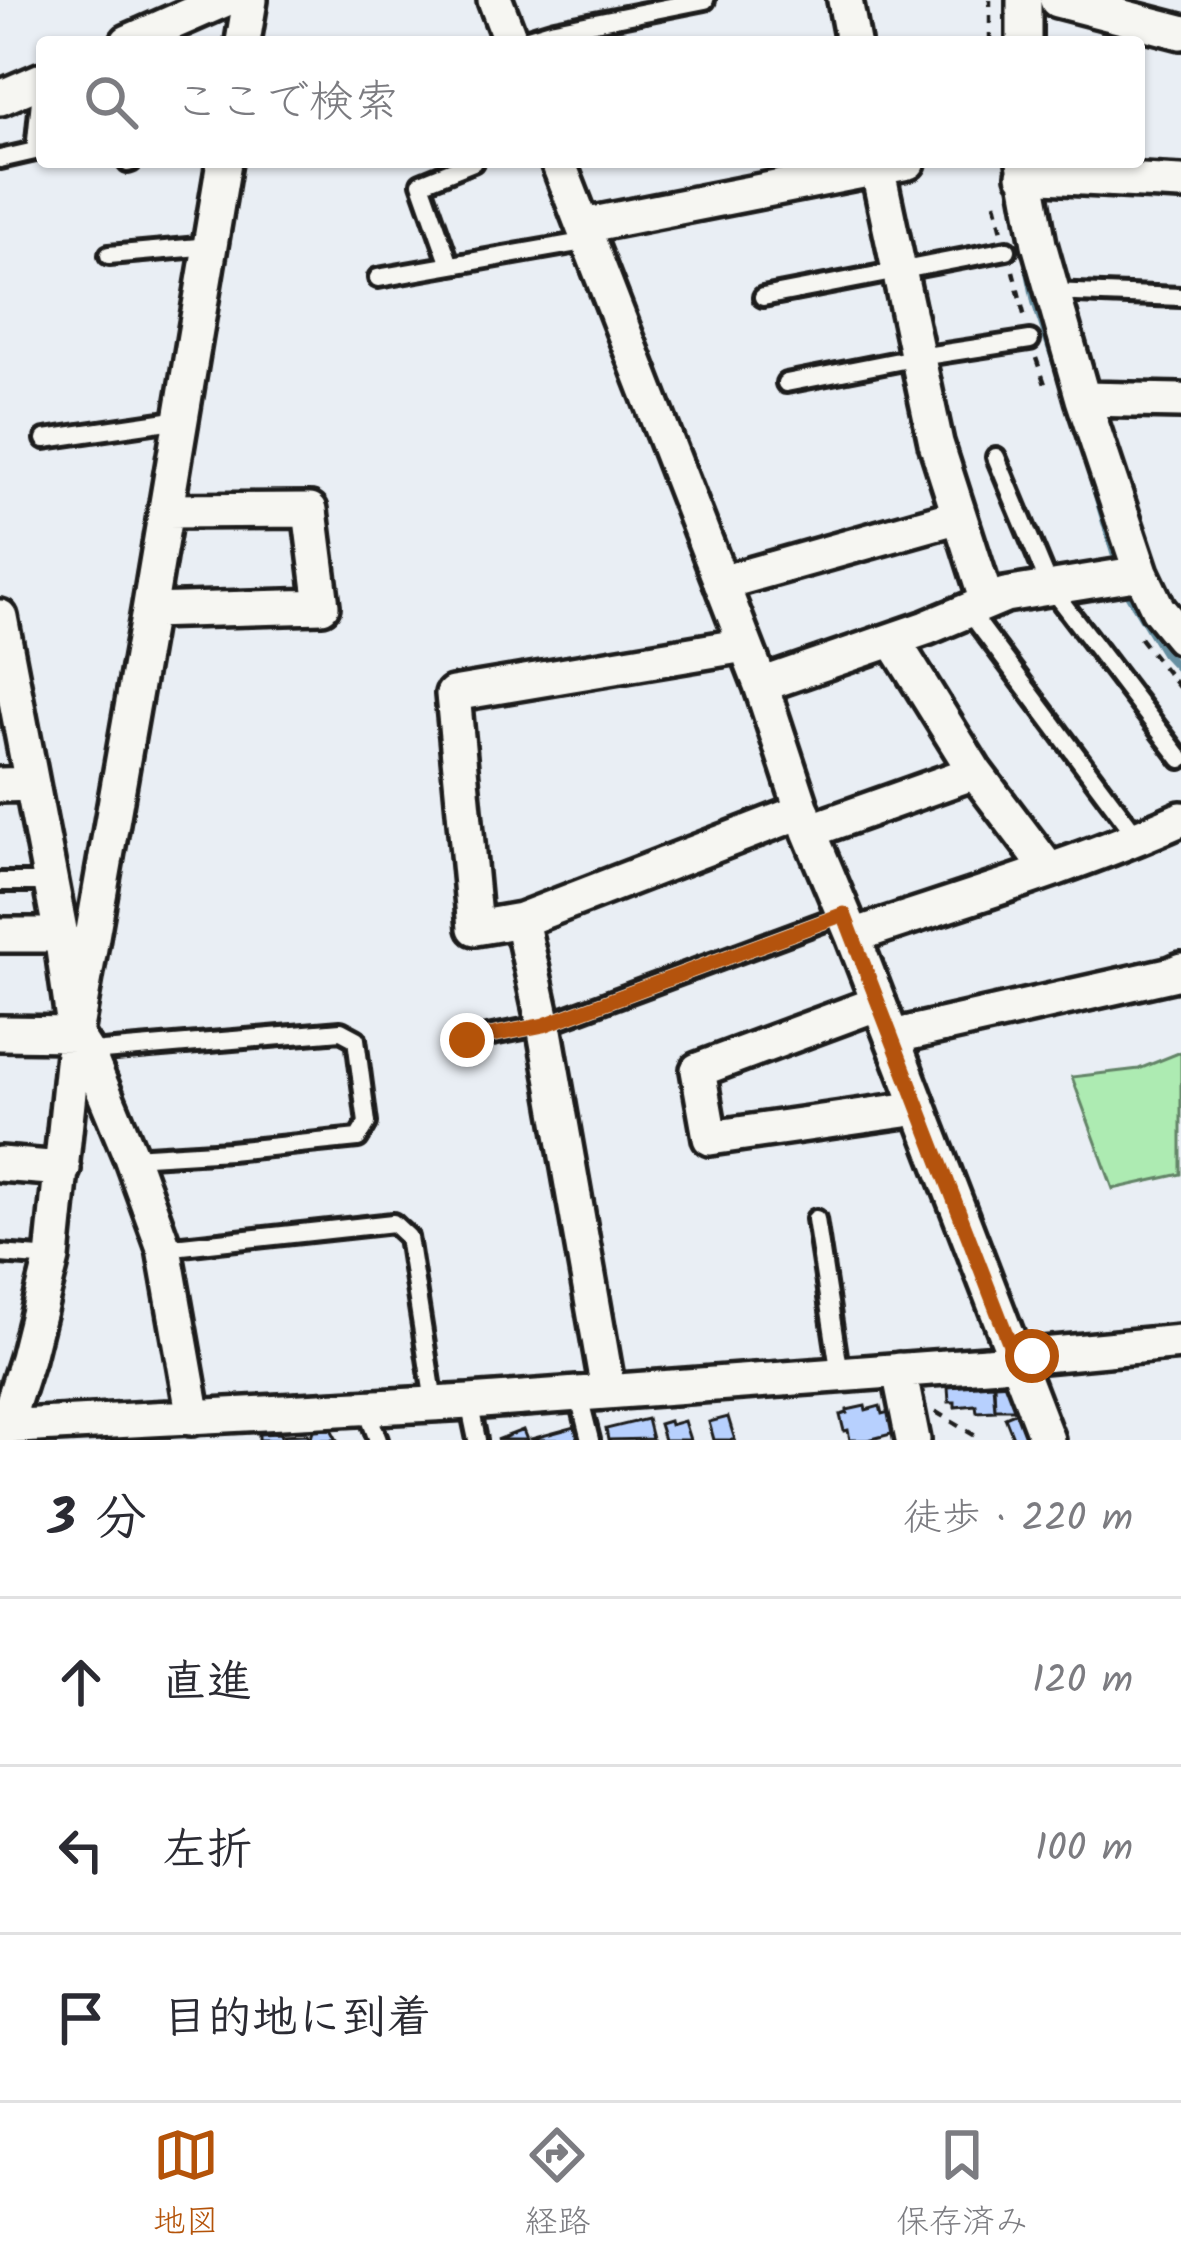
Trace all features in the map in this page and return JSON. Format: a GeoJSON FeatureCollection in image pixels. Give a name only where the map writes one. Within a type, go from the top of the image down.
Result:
{"type":"FeatureCollection","features":[{"type":"Feature","properties":{"kind":"street"},"geometry":{"type":"LineString","coordinates":[[142,36],[224,0]]}},
{"type":"Feature","properties":{"kind":"street"},"geometry":{"type":"LineString","coordinates":[[244,36],[250,0]]}},
{"type":"Feature","properties":{"kind":"street"},"geometry":{"type":"LineString","coordinates":[[495,0],[510,36]]}},
{"type":"Feature","properties":{"kind":"street"},"geometry":{"type":"LineString","coordinates":[[845,0],[852,36]]}},
{"type":"Feature","properties":{"kind":"street"},"geometry":{"type":"LineString","coordinates":[[1024,0],[1024,36]]}},
{"type":"Feature","properties":{"kind":"street"},"geometry":{"type":"LineString","coordinates":[[1057,0],[1181,32]]}},
{"type":"Feature","properties":{"kind":"street"},"geometry":{"type":"LineString","coordinates":[[0,98],[36,83]]}},
{"type":"Feature","properties":{"kind":"street"},"geometry":{"type":"LineString","coordinates":[[223,168],[149,611],[52,1258],[27,1358],[1,1427],[172,1426],[434,1402],[840,1375],[901,1384],[1032,1356],[1181,1342]]}},
{"type":"Feature","properties":{"kind":"street"},"geometry":{"type":"LineString","coordinates":[[560,168],[1046,1440]]}},
{"type":"Feature","properties":{"kind":"street"},"geometry":{"type":"LineString","coordinates":[[586,234],[870,168]]}},
{"type":"Feature","properties":{"kind":"street"},"geometry":{"type":"LineString","coordinates":[[888,168],[901,271],[936,442],[959,516],[978,606]]}},
{"type":"Feature","properties":{"kind":"street"},"geometry":{"type":"LineString","coordinates":[[1181,183],[1024,168],[1050,292],[1083,398],[1156,581],[1158,609],[1181,637]]}},
{"type":"Feature","properties":{"kind":"street"},"geometry":{"type":"LineString","coordinates":[[1083,398],[1181,401]]}},
{"type":"Feature","properties":{"kind":"street"},"geometry":{"type":"LineString","coordinates":[[149,611],[322,605],[310,510],[166,511]]}},
{"type":"Feature","properties":{"kind":"street"},"geometry":{"type":"LineString","coordinates":[[722,583],[959,516]]}},
{"type":"Feature","properties":{"kind":"street"},"geometry":{"type":"LineString","coordinates":[[761,685],[1005,595],[1050,587],[1156,581]]}},
{"type":"Feature","properties":{"kind":"street"},"geometry":{"type":"LineString","coordinates":[[1,624],[16,784],[51,882],[82,1045],[131,1156],[164,1248],[188,1378],[172,1426]]}},
{"type":"Feature","properties":{"kind":"street"},"geometry":{"type":"LineString","coordinates":[[892,640],[976,772],[1049,871]]}},
{"type":"Feature","properties":{"kind":"street"},"geometry":{"type":"LineString","coordinates":[[745,645],[453,694],[475,928],[520,920],[806,821],[976,772]]}},
{"type":"Feature","properties":{"kind":"street"},"geometry":{"type":"LineString","coordinates":[[849,925],[1049,871],[1181,819]]}},
{"type":"Feature","properties":{"kind":"street"},"geometry":{"type":"LineString","coordinates":[[520,920],[544,1025],[593,1391]]}},
{"type":"Feature","properties":{"kind":"street"},"geometry":{"type":"LineString","coordinates":[[0,935],[61,935]]}},
{"type":"Feature","properties":{"kind":"street"},"geometry":{"type":"LineString","coordinates":[[892,1037],[1181,970]]}},
{"type":"Feature","properties":{"kind":"street"},"geometry":{"type":"LineString","coordinates":[[879,1003],[698,1070],[710,1138],[919,1108]]}},
{"type":"Feature","properties":{"kind":"street"},"geometry":{"type":"LineString","coordinates":[[0,1033],[82,1045]]}},
{"type":"Feature","properties":{"kind":"street"},"geometry":{"type":"LineString","coordinates":[[0,1164],[63,1169]]}},
{"type":"Feature","properties":{"kind":"street"},"geometry":{"type":"LineString","coordinates":[[901,1384],[914,1440]]}},
{"type":"Feature","properties":{"kind":"lane"},"geometry":{"type":"LineString","coordinates":[[534,36],[705,0]]}},
{"type":"Feature","properties":{"kind":"lane"},"geometry":{"type":"LineString","coordinates":[[0,158],[35,151],[36,141]]}},
{"type":"Feature","properties":{"kind":"lane"},"geometry":{"type":"LineString","coordinates":[[450,265],[421,183],[458,168]]}},
{"type":"Feature","properties":{"kind":"lane"},"geometry":{"type":"LineString","coordinates":[[378,278],[586,234]]}},
{"type":"Feature","properties":{"kind":"lane"},"geometry":{"type":"LineString","coordinates":[[109,255],[210,246]]}},
{"type":"Feature","properties":{"kind":"lane"},"geometry":{"type":"LineString","coordinates":[[763,297],[1007,250]]}},
{"type":"Feature","properties":{"kind":"lane"},"geometry":{"type":"LineString","coordinates":[[1050,292],[1181,297]]}},
{"type":"Feature","properties":{"kind":"lane"},"geometry":{"type":"LineString","coordinates":[[786,382],[1030,340]]}},
{"type":"Feature","properties":{"kind":"lane"},"geometry":{"type":"LineString","coordinates":[[45,439],[181,419]]}},
{"type":"Feature","properties":{"kind":"lane"},"geometry":{"type":"LineString","coordinates":[[997,457],[1050,587],[1181,759]]}},
{"type":"Feature","properties":{"kind":"lane"},"geometry":{"type":"LineString","coordinates":[[978,606],[1138,838]]}},
{"type":"Feature","properties":{"kind":"lane"},"geometry":{"type":"LineString","coordinates":[[0,882],[51,882]]}},
{"type":"Feature","properties":{"kind":"lane"},"geometry":{"type":"LineString","coordinates":[[467,1040],[544,1025],[849,925]]}},
{"type":"Feature","properties":{"kind":"lane"},"geometry":{"type":"LineString","coordinates":[[82,1045],[103,1051],[341,1031],[356,1039],[367,1123],[358,1138],[131,1156]]}},
{"type":"Feature","properties":{"kind":"lane"},"geometry":{"type":"LineString","coordinates":[[816,1219],[840,1375]]}},
{"type":"Feature","properties":{"kind":"lane"},"geometry":{"type":"LineString","coordinates":[[164,1248],[393,1223],[408,1238],[434,1402]]}},
{"type":"Feature","properties":{"kind":"lane"},"geometry":{"type":"LineString","coordinates":[[0,1254],[52,1258]]}},
{"type":"Feature","properties":{"kind":"lane"},"geometry":{"type":"LineString","coordinates":[[590,1440],[593,1391]]}},
{"type":"Feature","properties":{"kind":"lane"},"geometry":{"type":"LineString","coordinates":[[469,1402],[477,1440]]}},
{"type":"Feature","properties":{"kind":"lane"},"geometry":{"type":"LineString","coordinates":[[366,1408],[378,1440]]}},
{"type":"Feature","properties":{"kind":"path"},"geometry":{"type":"LineString","coordinates":[[990,0],[990,36]]}},
{"type":"Feature","properties":{"kind":"path"},"geometry":{"type":"LineString","coordinates":[[901,1384],[982,1440]]}},
{"type":"Feature","properties":{"kind":"green space"},"geometry":{"type":"Polygon","coordinates":[[[1181,1052],[1181,1174],[1113,1189],[1072,1077],[1139,1069],[1181,1052]]]}},
{"type":"Feature","properties":{"kind":"building"},"geometry":{"type":"Polygon","coordinates":[[[1013,1383],[1014,1409],[995,1409],[994,1384],[1013,1383]]]}},
{"type":"Feature","properties":{"kind":"building"},"geometry":{"type":"Polygon","coordinates":[[[993,1384],[995,1411],[977,1412],[976,1405],[955,1407],[955,1402],[949,1402],[948,1387],[993,1384]]]}},
{"type":"Feature","properties":{"kind":"building"},"geometry":{"type":"Polygon","coordinates":[[[865,1406],[866,1410],[880,1406],[882,1414],[889,1412],[895,1433],[850,1440],[840,1415],[865,1406]]]}},
{"type":"Feature","properties":{"kind":"building"},"geometry":{"type":"Polygon","coordinates":[[[1024,1409],[1036,1440],[1014,1440],[1005,1417],[1024,1409]]]}},
{"type":"Feature","properties":{"kind":"building"},"geometry":{"type":"Polygon","coordinates":[[[728,1417],[735,1440],[714,1440],[709,1422],[728,1417]]]}},
{"type":"Feature","properties":{"kind":"building"},"geometry":{"type":"Polygon","coordinates":[[[647,1419],[652,1439],[608,1440],[606,1429],[647,1419]]]}},
{"type":"Feature","properties":{"kind":"building"},"geometry":{"type":"Polygon","coordinates":[[[669,1421],[670,1425],[684,1421],[690,1440],[664,1440],[659,1424],[669,1421]]]}},
{"type":"Feature","properties":{"kind":"building"},"geometry":{"type":"Polygon","coordinates":[[[575,1427],[579,1440],[531,1439],[575,1427]]]}},
{"type":"Feature","properties":{"kind":"building"},"geometry":{"type":"Polygon","coordinates":[[[331,1429],[337,1440],[310,1440],[313,1430],[331,1429]]]}},
{"type":"Feature","properties":{"kind":"building"},"geometry":{"type":"Polygon","coordinates":[[[523,1430],[527,1440],[497,1440],[523,1430]]]}},
{"type":"Feature","properties":{"kind":"building"},"geometry":{"type":"Polygon","coordinates":[[[281,1433],[281,1440],[259,1440],[259,1434],[281,1433]]]}},
{"type":"Feature","properties":{"kind":"building"},"geometry":{"type":"Polygon","coordinates":[[[308,1434],[309,1440],[285,1440],[284,1435],[308,1434]]]}},
{"type":"Feature","properties":{"kind":"waterway"},"geometry":{"type":"LineString","coordinates":[[1007,0],[1007,36]]}},
{"type":"Feature","properties":{"kind":"waterway"},"geometry":{"type":"LineString","coordinates":[[1012,187],[1018,220]]}},
{"type":"Feature","properties":{"kind":"waterway"},"geometry":{"type":"LineString","coordinates":[[1025,252],[1056,365]]}},
{"type":"Feature","properties":{"kind":"waterway"},"geometry":{"type":"LineString","coordinates":[[1088,465],[1114,553]]}},
{"type":"Feature","properties":{"kind":"waterway"},"geometry":{"type":"LineString","coordinates":[[1129,596],[1164,653],[1181,671]]}},
{"type":"Feature","properties":{"kind":"route"},"geometry":{"type":"LineString","coordinates":[[467,1040],[544,1025],[844,914],[1016,1360],[1032,1356]]}}]}
